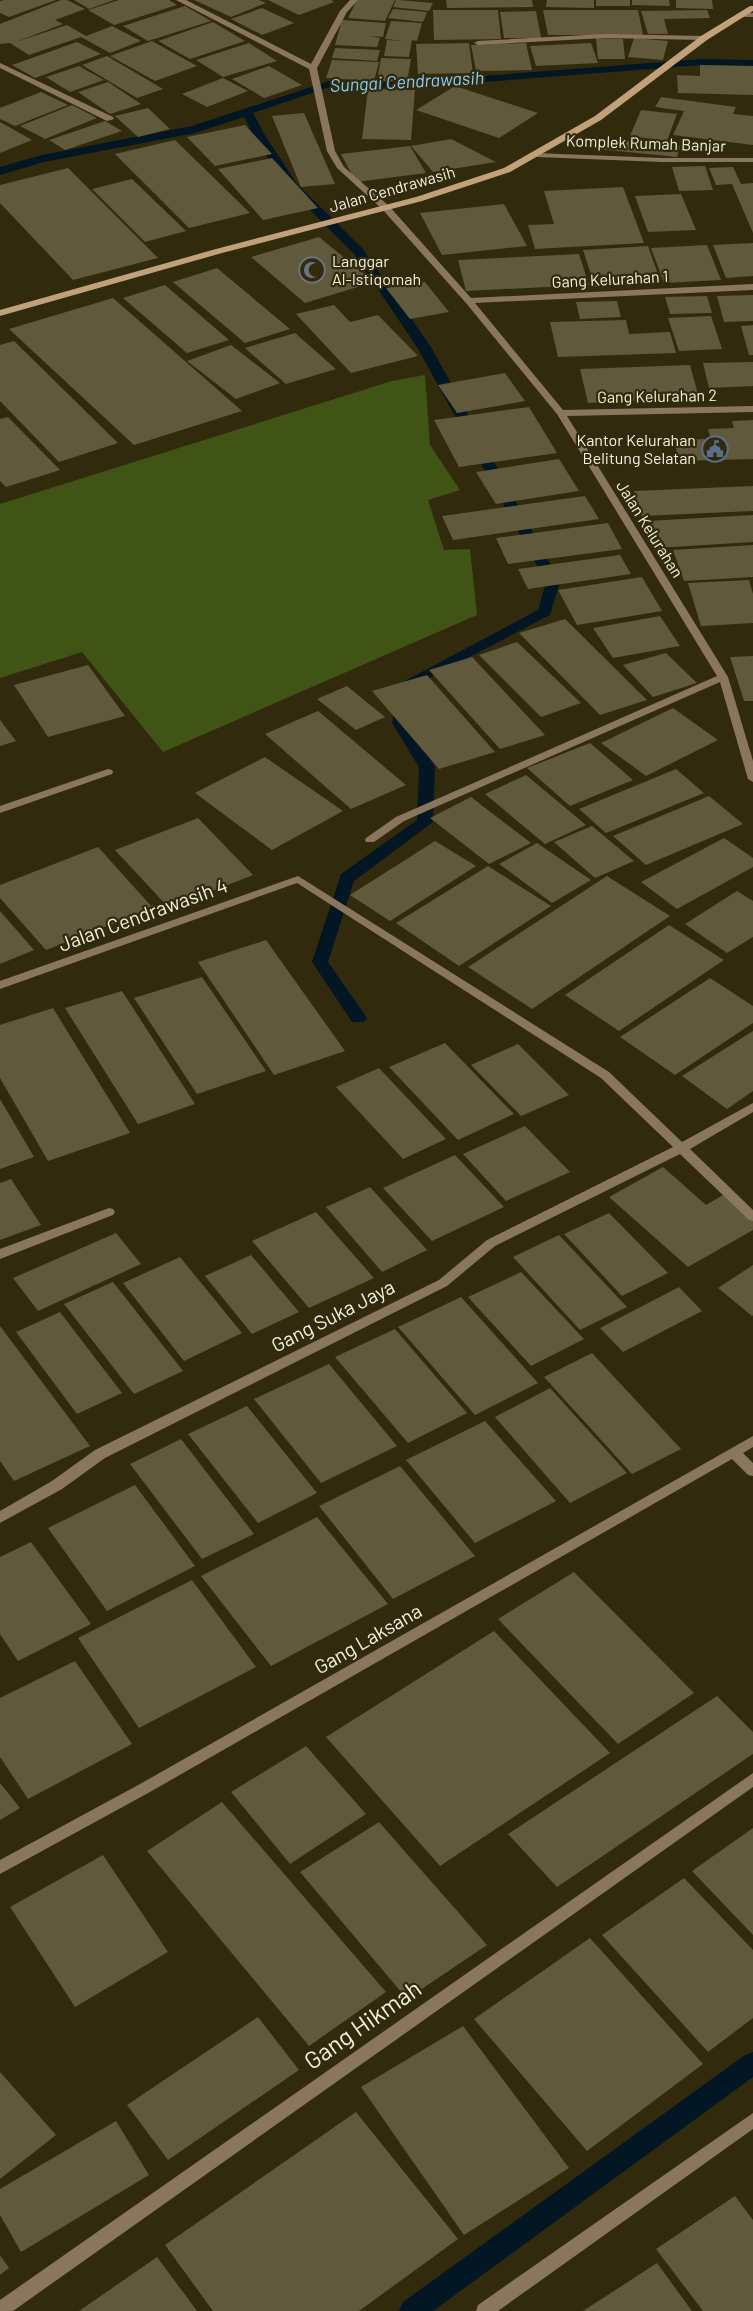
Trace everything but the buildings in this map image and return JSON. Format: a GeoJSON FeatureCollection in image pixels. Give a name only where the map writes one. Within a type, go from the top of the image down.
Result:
{"type":"FeatureCollection","features":[{"type":"Feature","properties":{"kind":"street"},"geometry":{"type":"LineString","coordinates":[[180,0],[314,72],[344,11],[354,0]]}},
{"type":"Feature","properties":{"kind":"street","name":"Jalan Cendrawasih"},"geometry":{"type":"LineString","coordinates":[[0,314],[386,208],[507,170],[537,155],[598,118],[704,38],[753,8]]}},
{"type":"Feature","properties":{"kind":"street"},"geometry":{"type":"LineString","coordinates":[[742,15],[753,15]]}},
{"type":"Feature","properties":{"kind":"street"},"geometry":{"type":"LineString","coordinates":[[478,43],[604,36],[704,38]]}},
{"type":"Feature","properties":{"kind":"street"},"geometry":{"type":"LineString","coordinates":[[0,65],[110,119]]}},
{"type":"Feature","properties":{"kind":"street","name":"Jalan Kelurahan"},"geometry":{"type":"LineString","coordinates":[[314,72],[331,152],[341,168],[386,208],[469,301],[561,413],[723,677],[753,779]]}},
{"type":"Feature","properties":{"kind":"street","name":"Komplek Rumah Banjar"},"geometry":{"type":"LineString","coordinates":[[537,155],[662,160],[753,160]]}},
{"type":"Feature","properties":{"kind":"street","name":"Gang Kelurahan 1"},"geometry":{"type":"LineString","coordinates":[[469,301],[753,287]]}},
{"type":"Feature","properties":{"kind":"street","name":"Gang Kelurahan 2"},"geometry":{"type":"LineString","coordinates":[[561,413],[753,409]]}},
{"type":"Feature","properties":{"kind":"street"},"geometry":{"type":"LineString","coordinates":[[369,840],[400,819],[723,677]]}},
{"type":"Feature","properties":{"kind":"street"},"geometry":{"type":"LineString","coordinates":[[0,810],[108,772]]}},
{"type":"Feature","properties":{"kind":"street","name":"Jalan Cendrawasih 4"},"geometry":{"type":"LineString","coordinates":[[0,985],[298,879],[605,1075],[682,1148]]}},
{"type":"Feature","properties":{"kind":"street","name":"Gang Suka Jaya"},"geometry":{"type":"LineString","coordinates":[[0,1518],[57,1485],[100,1454],[442,1282],[491,1243],[682,1148],[753,1107]]}},
{"type":"Feature","properties":{"kind":"street"},"geometry":{"type":"LineString","coordinates":[[682,1148],[753,1217]]}},
{"type":"Feature","properties":{"kind":"street"},"geometry":{"type":"LineString","coordinates":[[0,1254],[110,1212]]}},
{"type":"Feature","properties":{"kind":"street","name":"Gang Laksana"},"geometry":{"type":"LineString","coordinates":[[0,1867],[145,1788],[753,1441]]}},
{"type":"Feature","properties":{"kind":"street"},"geometry":{"type":"LineString","coordinates":[[734,1453],[753,1471]]}},
{"type":"Feature","properties":{"kind":"street","name":"Gang Hikmah"},"geometry":{"type":"LineString","coordinates":[[0,2310],[753,1779]]}},
{"type":"Feature","properties":{"kind":"street"},"geometry":{"type":"LineString","coordinates":[[484,2311],[753,2120]]}},
{"type":"Feature","properties":{"kind":"green space"},"geometry":{"type":"Polygon","coordinates":[[[425,375],[430,445],[460,490],[428,500],[444,550],[470,549],[477,615],[163,752],[82,652],[0,678],[0,504],[392,381],[425,375]]]}},
{"type":"Feature","properties":{"kind":"waterway","name":"Sungai Cendrawasih"},"geometry":{"type":"LineString","coordinates":[[0,171],[42,159],[195,129],[329,84],[406,85],[702,62],[753,63]]}},
{"type":"Feature","properties":{"kind":"waterway"},"geometry":{"type":"LineString","coordinates":[[247,112],[260,137],[293,186],[358,251],[424,347],[553,582],[545,612],[407,684],[400,723],[427,767],[425,822],[347,878],[320,962],[358,1018]]}},
{"type":"Feature","properties":{"kind":"waterway"},"geometry":{"type":"LineString","coordinates":[[412,2311],[753,2063]]}},
{"type":"Feature","properties":{"kind":"place","name":"Langgar Al-Istiqomah"},"geometry":{"type":"Point","coordinates":[312,270]}},
{"type":"Feature","properties":{"kind":"place","name":"Kantor Kelurahan Belitung Selatan"},"geometry":{"type":"Point","coordinates":[715,449]}}]}
